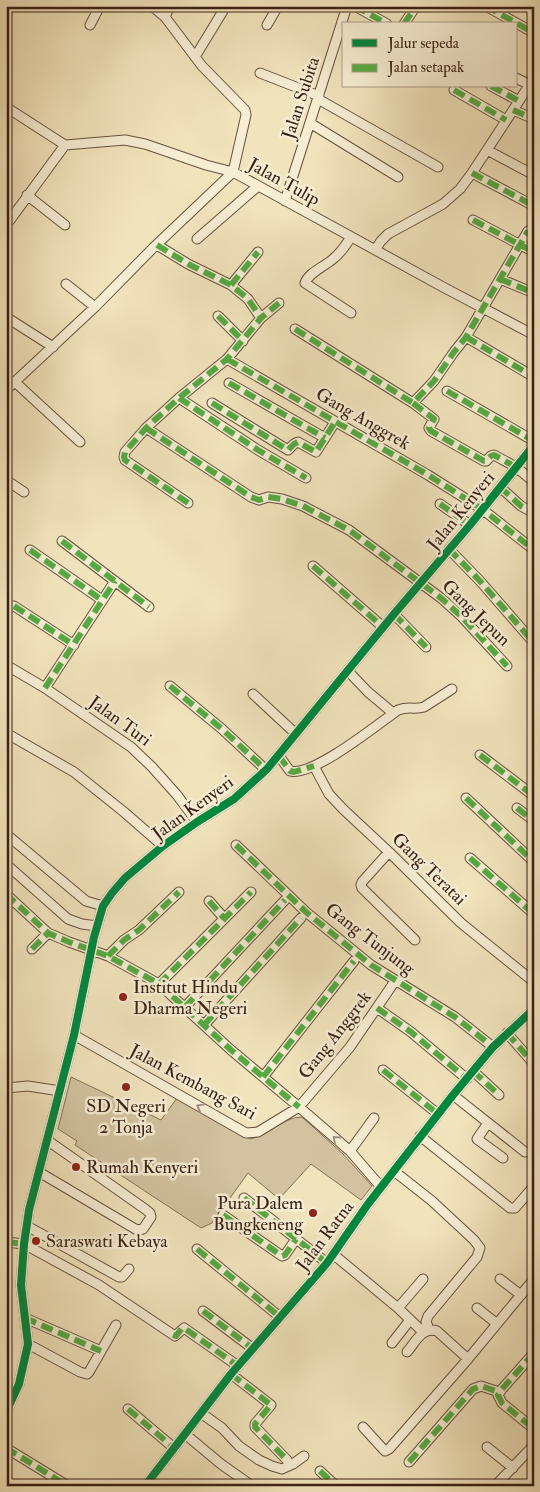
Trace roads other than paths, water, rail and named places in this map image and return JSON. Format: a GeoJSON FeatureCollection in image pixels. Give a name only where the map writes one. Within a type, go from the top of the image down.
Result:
{"type":"FeatureCollection","features":[{"type":"Feature","properties":{"kind":"street"},"geometry":{"type":"LineString","coordinates":[[6,15],[9,6]]}},
{"type":"Feature","properties":{"kind":"street"},"geometry":{"type":"LineString","coordinates":[[90,25],[100,6]]}},
{"type":"Feature","properties":{"kind":"street"},"geometry":{"type":"LineString","coordinates":[[6,390],[95,307],[233,172],[246,112],[245,109],[211,76],[165,17],[152,6]]}},
{"type":"Feature","properties":{"kind":"street"},"geometry":{"type":"LineString","coordinates":[[165,17],[170,6]]}},
{"type":"Feature","properties":{"kind":"street"},"geometry":{"type":"LineString","coordinates":[[196,57],[226,6]]}},
{"type":"Feature","properties":{"kind":"street"},"geometry":{"type":"LineString","coordinates":[[267,25],[278,6]]}},
{"type":"Feature","properties":{"kind":"street","name":"Jalan Subita"},"geometry":{"type":"LineString","coordinates":[[285,201],[347,6]]}},
{"type":"Feature","properties":{"kind":"street"},"geometry":{"type":"LineString","coordinates":[[355,6],[384,22]]}},
{"type":"Feature","properties":{"kind":"street"},"geometry":{"type":"LineString","coordinates":[[405,22],[416,6]]}},
{"type":"Feature","properties":{"kind":"street"},"geometry":{"type":"LineString","coordinates":[[486,6],[514,22]]}},
{"type":"Feature","properties":{"kind":"street"},"geometry":{"type":"LineString","coordinates":[[518,24],[534,33]]}},
{"type":"Feature","properties":{"kind":"street"},"geometry":{"type":"LineString","coordinates":[[260,73],[318,97],[438,167]]}},
{"type":"Feature","properties":{"kind":"street"},"geometry":{"type":"LineString","coordinates":[[375,250],[388,234],[443,204],[460,189],[532,81],[518,78]]}},
{"type":"Feature","properties":{"kind":"street"},"geometry":{"type":"LineString","coordinates":[[495,88],[519,101]]}},
{"type":"Feature","properties":{"kind":"street"},"geometry":{"type":"LineString","coordinates":[[454,90],[506,120]]}},
{"type":"Feature","properties":{"kind":"street"},"geometry":{"type":"LineString","coordinates":[[6,107],[65,144],[10,220],[6,217]]}},
{"type":"Feature","properties":{"kind":"street"},"geometry":{"type":"LineString","coordinates":[[513,110],[534,119]]}},
{"type":"Feature","properties":{"kind":"street"},"geometry":{"type":"LineString","coordinates":[[310,123],[398,177]]}},
{"type":"Feature","properties":{"kind":"street","name":"Jalan Tulip"},"geometry":{"type":"LineString","coordinates":[[65,144],[125,140],[145,144],[206,165],[233,172],[534,335]]}},
{"type":"Feature","properties":{"kind":"street"},"geometry":{"type":"LineString","coordinates":[[487,150],[534,175]]}},
{"type":"Feature","properties":{"kind":"street"},"geometry":{"type":"LineString","coordinates":[[472,173],[534,206]]}},
{"type":"Feature","properties":{"kind":"street"},"geometry":{"type":"LineString","coordinates":[[197,239],[258,186]]}},
{"type":"Feature","properties":{"kind":"street"},"geometry":{"type":"LineString","coordinates":[[28,195],[65,225]]}},
{"type":"Feature","properties":{"kind":"street"},"geometry":{"type":"LineString","coordinates":[[473,220],[534,252]]}},
{"type":"Feature","properties":{"kind":"street"},"geometry":{"type":"LineString","coordinates":[[413,402],[434,381],[466,337],[528,231]]}},
{"type":"Feature","properties":{"kind":"street"},"geometry":{"type":"LineString","coordinates":[[351,237],[331,261],[305,280],[305,282],[351,313]]}},
{"type":"Feature","properties":{"kind":"street"},"geometry":{"type":"LineString","coordinates":[[157,245],[188,264],[231,285],[248,298],[261,318]]}},
{"type":"Feature","properties":{"kind":"street"},"geometry":{"type":"LineString","coordinates":[[231,285],[258,252]]}},
{"type":"Feature","properties":{"kind":"street"},"geometry":{"type":"LineString","coordinates":[[500,279],[534,293]]}},
{"type":"Feature","properties":{"kind":"street"},"geometry":{"type":"LineString","coordinates":[[66,284],[95,307]]}},
{"type":"Feature","properties":{"kind":"street"},"geometry":{"type":"LineString","coordinates":[[188,503],[125,460],[125,452],[146,428],[227,359],[261,318],[279,303]]}},
{"type":"Feature","properties":{"kind":"street"},"geometry":{"type":"LineString","coordinates":[[218,316],[243,340]]}},
{"type":"Feature","properties":{"kind":"street"},"geometry":{"type":"LineString","coordinates":[[6,317],[53,347]]}},
{"type":"Feature","properties":{"kind":"street"},"geometry":{"type":"LineString","coordinates":[[295,329],[413,402],[434,419],[429,428],[431,431],[484,461],[494,455],[516,468],[534,482]]}},
{"type":"Feature","properties":{"kind":"street"},"geometry":{"type":"LineString","coordinates":[[466,337],[534,377]]}},
{"type":"Feature","properties":{"kind":"street","name":"Gang Anggrek"},"geometry":{"type":"LineString","coordinates":[[227,359],[428,474],[482,509],[534,550]]}},
{"type":"Feature","properties":{"kind":"street"},"geometry":{"type":"LineString","coordinates":[[15,382],[80,442]]}},
{"type":"Feature","properties":{"kind":"street"},"geometry":{"type":"LineString","coordinates":[[229,383],[325,438]]}},
{"type":"Feature","properties":{"kind":"street"},"geometry":{"type":"LineString","coordinates":[[447,391],[534,443]]}},
{"type":"Feature","properties":{"kind":"street"},"geometry":{"type":"LineString","coordinates":[[179,398],[258,450],[306,478]]}},
{"type":"Feature","properties":{"kind":"street"},"geometry":{"type":"LineString","coordinates":[[212,403],[286,450],[298,442],[316,452],[335,422]]}},
{"type":"Feature","properties":{"kind":"street","name":"Gang Jepun"},"geometry":{"type":"LineString","coordinates":[[146,428],[251,497],[259,500],[268,497],[282,499],[303,506],[349,530],[441,598],[462,617],[507,666]]}},
{"type":"Feature","properties":{"kind":"street","name":"Jalan Kenyeri"},"geometry":{"type":"LineString","coordinates":[[6,1412],[19,1384],[28,1344],[21,1284],[26,1226],[38,1172],[74,1035],[91,950],[104,906],[125,878],[163,846],[234,799],[266,770],[383,627],[470,525],[534,443]]}},
{"type":"Feature","properties":{"kind":"street"},"geometry":{"type":"LineString","coordinates":[[6,480],[24,492]]}},
{"type":"Feature","properties":{"kind":"street"},"geometry":{"type":"LineString","coordinates":[[500,487],[521,506],[534,513]]}},
{"type":"Feature","properties":{"kind":"street"},"geometry":{"type":"LineString","coordinates":[[440,504],[470,525]]}},
{"type":"Feature","properties":{"kind":"street"},"geometry":{"type":"LineString","coordinates":[[62,540],[149,607]]}},
{"type":"Feature","properties":{"kind":"street"},"geometry":{"type":"LineString","coordinates":[[450,549],[534,643]]}},
{"type":"Feature","properties":{"kind":"street"},"geometry":{"type":"LineString","coordinates":[[30,550],[102,600]]}},
{"type":"Feature","properties":{"kind":"street"},"geometry":{"type":"LineString","coordinates":[[313,566],[383,627]]}},
{"type":"Feature","properties":{"kind":"street"},"geometry":{"type":"LineString","coordinates":[[45,688],[115,581]]}},
{"type":"Feature","properties":{"kind":"street"},"geometry":{"type":"LineString","coordinates":[[14,606],[74,645]]}},
{"type":"Feature","properties":{"kind":"street"},"geometry":{"type":"LineString","coordinates":[[394,614],[426,647]]}},
{"type":"Feature","properties":{"kind":"street","name":"Jalan Turi"},"geometry":{"type":"LineString","coordinates":[[6,665],[45,688],[141,755],[177,795],[197,822]]}},
{"type":"Feature","properties":{"kind":"street"},"geometry":{"type":"LineString","coordinates":[[348,671],[368,692],[393,713]]}},
{"type":"Feature","properties":{"kind":"street"},"geometry":{"type":"LineString","coordinates":[[170,686],[222,729],[266,770]]}},
{"type":"Feature","properties":{"kind":"street"},"geometry":{"type":"LineString","coordinates":[[279,756],[290,771],[294,772],[314,766],[329,758],[393,713],[405,707],[424,707],[452,689]]}},
{"type":"Feature","properties":{"kind":"street"},"geometry":{"type":"LineString","coordinates":[[253,694],[296,734]]}},
{"type":"Feature","properties":{"kind":"street"},"geometry":{"type":"LineString","coordinates":[[6,733],[74,772],[163,846]]}},
{"type":"Feature","properties":{"kind":"street"},"geometry":{"type":"LineString","coordinates":[[480,755],[534,796]]}},
{"type":"Feature","properties":{"kind":"street","name":"Gang Teratai"},"geometry":{"type":"LineString","coordinates":[[314,766],[329,794],[460,923],[534,982]]}},
{"type":"Feature","properties":{"kind":"street"},"geometry":{"type":"LineString","coordinates":[[466,798],[534,862]]}},
{"type":"Feature","properties":{"kind":"street"},"geometry":{"type":"LineString","coordinates":[[517,808],[534,821]]}},
{"type":"Feature","properties":{"kind":"street"},"geometry":{"type":"LineString","coordinates":[[6,834],[86,901],[104,906]]}},
{"type":"Feature","properties":{"kind":"street","name":"Gang Tunjung"},"geometry":{"type":"LineString","coordinates":[[236,845],[306,912],[371,965],[455,1017],[493,1047]]}},
{"type":"Feature","properties":{"kind":"street"},"geometry":{"type":"LineString","coordinates":[[389,852],[361,885],[415,940]]}},
{"type":"Feature","properties":{"kind":"street"},"geometry":{"type":"LineString","coordinates":[[470,858],[534,914]]}},
{"type":"Feature","properties":{"kind":"street"},"geometry":{"type":"LineString","coordinates":[[6,864],[68,919],[82,924],[97,926]]}},
{"type":"Feature","properties":{"kind":"street"},"geometry":{"type":"LineString","coordinates":[[108,956],[179,892]]}},
{"type":"Feature","properties":{"kind":"street"},"geometry":{"type":"LineString","coordinates":[[159,984],[252,892]]}},
{"type":"Feature","properties":{"kind":"street"},"geometry":{"type":"LineString","coordinates":[[6,894],[48,933],[108,956],[159,984],[231,1050],[350,1151],[381,1188]]}},
{"type":"Feature","properties":{"kind":"street"},"geometry":{"type":"LineString","coordinates":[[185,1007],[285,900]]}},
{"type":"Feature","properties":{"kind":"street"},"geometry":{"type":"LineString","coordinates":[[209,901],[224,918]]}},
{"type":"Feature","properties":{"kind":"street"},"geometry":{"type":"LineString","coordinates":[[204,1025],[301,918]]}},
{"type":"Feature","properties":{"kind":"street"},"geometry":{"type":"LineString","coordinates":[[32,949],[48,933]]}},
{"type":"Feature","properties":{"kind":"street"},"geometry":{"type":"LineString","coordinates":[[263,1077],[354,961]]}},
{"type":"Feature","properties":{"kind":"street","name":"Gang Anggrek"},"geometry":{"type":"LineString","coordinates":[[299,1107],[350,1047],[395,981]]}},
{"type":"Feature","properties":{"kind":"street"},"geometry":{"type":"LineString","coordinates":[[377,1008],[412,1032],[467,1079]]}},
{"type":"Feature","properties":{"kind":"street","name":"Jalan Ratna"},"geometry":{"type":"LineString","coordinates":[[145,1486],[252,1348],[327,1262],[394,1170],[453,1095],[493,1047],[534,1009]]}},
{"type":"Feature","properties":{"kind":"street"},"geometry":{"type":"LineString","coordinates":[[507,1033],[534,1064]]}},
{"type":"Feature","properties":{"kind":"street","name":"Jalan Kembang Sari"},"geometry":{"type":"LineString","coordinates":[[74,1035],[248,1134],[258,1132],[299,1107]]}},
{"type":"Feature","properties":{"kind":"street"},"geometry":{"type":"LineString","coordinates":[[383,1070],[438,1114]]}},
{"type":"Feature","properties":{"kind":"street"},"geometry":{"type":"LineString","coordinates":[[473,1071],[499,1095]]}},
{"type":"Feature","properties":{"kind":"street"},"geometry":{"type":"LineString","coordinates":[[6,1088],[28,1086],[60,1092]]}},
{"type":"Feature","properties":{"kind":"street"},"geometry":{"type":"LineString","coordinates":[[453,1095],[525,1152]]}},
{"type":"Feature","properties":{"kind":"street"},"geometry":{"type":"LineString","coordinates":[[350,1151],[374,1118]]}},
{"type":"Feature","properties":{"kind":"street"},"geometry":{"type":"LineString","coordinates":[[488,1123],[476,1138],[503,1158]]}},
{"type":"Feature","properties":{"kind":"street"},"geometry":{"type":"LineString","coordinates":[[420,1136],[510,1208],[515,1208],[534,1186]]}},
{"type":"Feature","properties":{"kind":"street"},"geometry":{"type":"LineString","coordinates":[[38,1172],[137,1230],[143,1229],[151,1217],[150,1213],[145,1209],[47,1140]]}},
{"type":"Feature","properties":{"kind":"street"},"geometry":{"type":"LineString","coordinates":[[394,1170],[432,1201],[474,1240],[480,1248],[477,1257],[428,1316],[426,1330],[407,1352]]}},
{"type":"Feature","properties":{"kind":"street"},"geometry":{"type":"LineString","coordinates":[[244,1198],[327,1262]]}},
{"type":"Feature","properties":{"kind":"street"},"geometry":{"type":"LineString","coordinates":[[223,1215],[282,1256],[285,1255],[296,1239]]}},
{"type":"Feature","properties":{"kind":"street"},"geometry":{"type":"LineString","coordinates":[[26,1226],[120,1278],[129,1269]]}},
{"type":"Feature","properties":{"kind":"street"},"geometry":{"type":"LineString","coordinates":[[6,1242],[24,1244],[107,1290],[175,1336],[184,1328],[238,1366]]}},
{"type":"Feature","properties":{"kind":"street"},"geometry":{"type":"LineString","coordinates":[[197,1249],[280,1317]]}},
{"type":"Feature","properties":{"kind":"street"},"geometry":{"type":"LineString","coordinates":[[333,1254],[410,1320],[426,1330],[437,1331],[468,1359]]}},
{"type":"Feature","properties":{"kind":"street"},"geometry":{"type":"LineString","coordinates":[[398,1308],[423,1279]]}},
{"type":"Feature","properties":{"kind":"street"},"geometry":{"type":"LineString","coordinates":[[500,1279],[521,1295]]}},
{"type":"Feature","properties":{"kind":"street"},"geometry":{"type":"LineString","coordinates":[[363,1427],[387,1451],[534,1280]]}},
{"type":"Feature","properties":{"kind":"street"},"geometry":{"type":"LineString","coordinates":[[477,1308],[496,1324]]}},
{"type":"Feature","properties":{"kind":"street"},"geometry":{"type":"LineString","coordinates":[[203,1311],[252,1348]]}},
{"type":"Feature","properties":{"kind":"street"},"geometry":{"type":"LineString","coordinates":[[25,1318],[101,1351]]}},
{"type":"Feature","properties":{"kind":"street"},"geometry":{"type":"LineString","coordinates":[[392,1343],[410,1320]]}},
{"type":"Feature","properties":{"kind":"street"},"geometry":{"type":"LineString","coordinates":[[28,1344],[84,1374],[89,1372],[116,1325]]}},
{"type":"Feature","properties":{"kind":"street"},"geometry":{"type":"LineString","coordinates":[[534,1353],[498,1395],[502,1403],[534,1429]]}},
{"type":"Feature","properties":{"kind":"street"},"geometry":{"type":"LineString","coordinates":[[231,1374],[271,1406],[255,1424],[255,1427],[287,1460]]}},
{"type":"Feature","properties":{"kind":"street"},"geometry":{"type":"LineString","coordinates":[[409,1462],[473,1388],[481,1386],[499,1392]]}},
{"type":"Feature","properties":{"kind":"street"},"geometry":{"type":"LineString","coordinates":[[128,1409],[174,1448]]}},
{"type":"Feature","properties":{"kind":"street"},"geometry":{"type":"LineString","coordinates":[[201,1414],[222,1428],[239,1446],[259,1460],[272,1466],[282,1468],[293,1464],[304,1456]]}},
{"type":"Feature","properties":{"kind":"street"},"geometry":{"type":"LineString","coordinates":[[185,1434],[221,1464],[252,1486]]}},
{"type":"Feature","properties":{"kind":"street"},"geometry":{"type":"LineString","coordinates":[[495,1486],[534,1446]]}},
{"type":"Feature","properties":{"kind":"street"},"geometry":{"type":"LineString","coordinates":[[487,1447],[513,1468]]}},
{"type":"Feature","properties":{"kind":"street"},"geometry":{"type":"LineString","coordinates":[[6,1448],[68,1486]]}},
{"type":"Feature","properties":{"kind":"street"},"geometry":{"type":"LineString","coordinates":[[320,1471],[331,1484]]}},
{"type":"Feature","properties":{"kind":"place","name":"Institut Hindu Dharma Negeri"},"geometry":{"type":"Point","coordinates":[123,997]}},
{"type":"Feature","properties":{"kind":"place","name":"SD Negeri 2 Tonja"},"geometry":{"type":"Point","coordinates":[126,1087]}},
{"type":"Feature","properties":{"kind":"place","name":"Rumah Kenyeri"},"geometry":{"type":"Point","coordinates":[76,1167]}},
{"type":"Feature","properties":{"kind":"place","name":"Pura Dalem Bungkeneng"},"geometry":{"type":"Point","coordinates":[313,1213]}},
{"type":"Feature","properties":{"kind":"place","name":"Saraswati Kebaya"},"geometry":{"type":"Point","coordinates":[36,1241]}}]}
